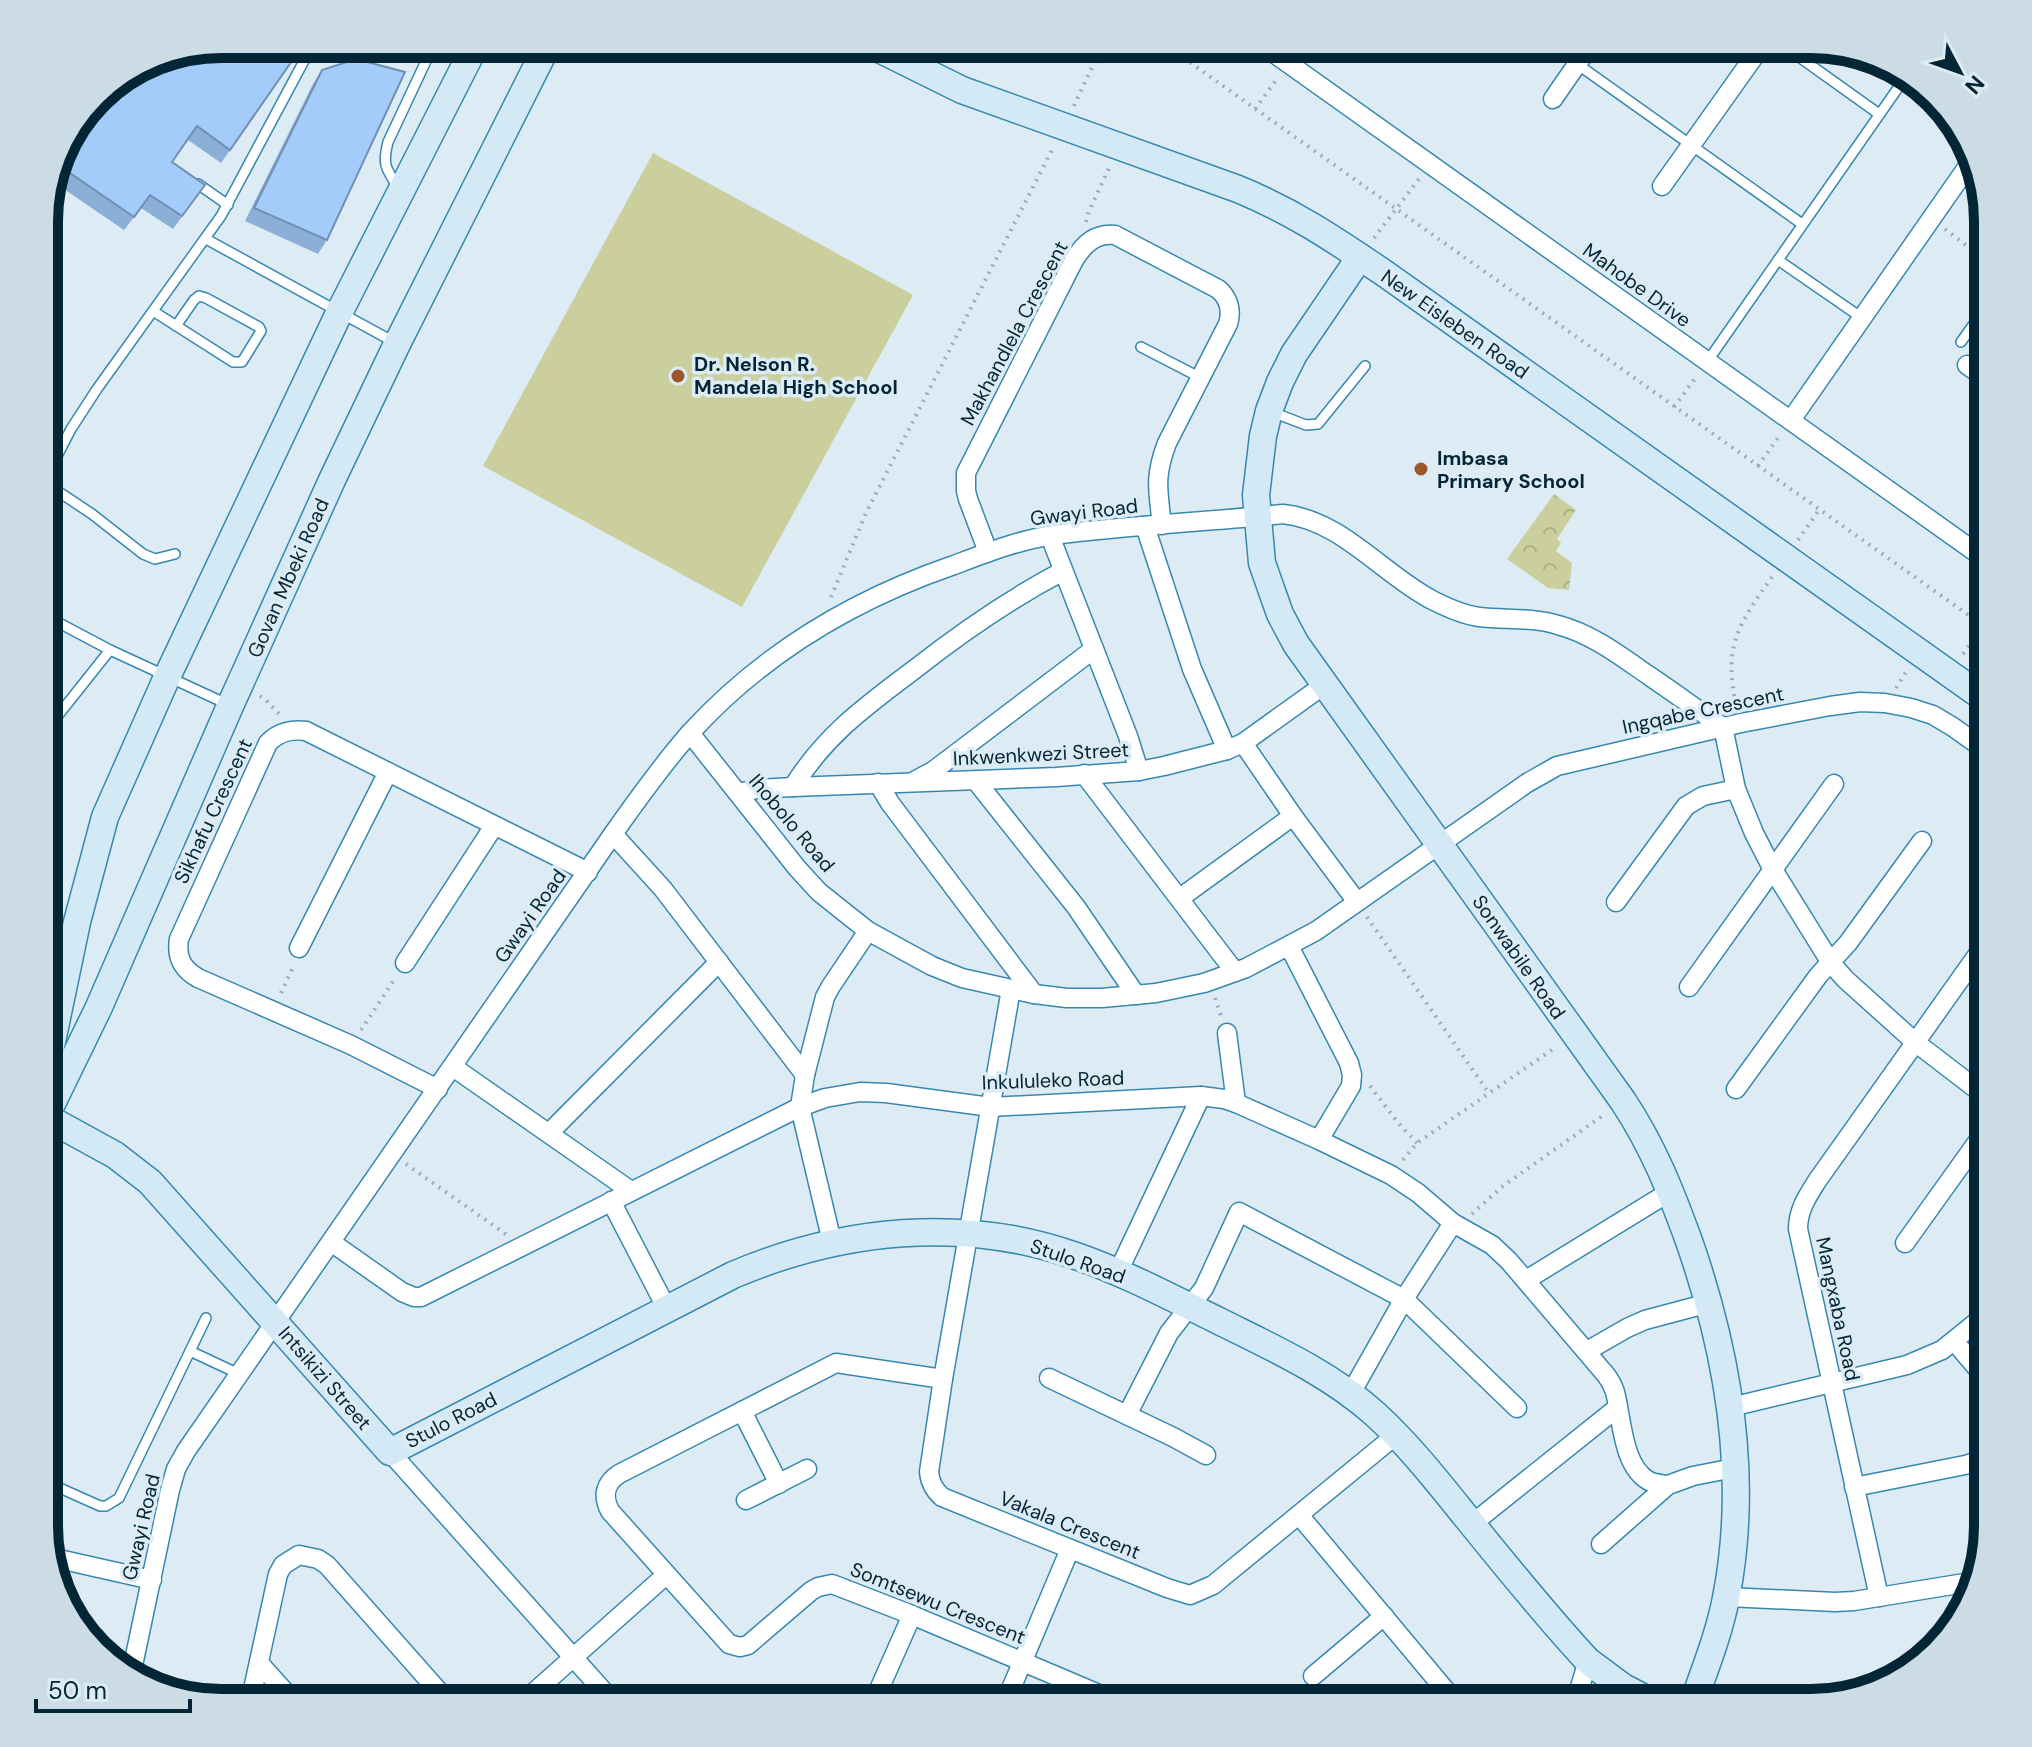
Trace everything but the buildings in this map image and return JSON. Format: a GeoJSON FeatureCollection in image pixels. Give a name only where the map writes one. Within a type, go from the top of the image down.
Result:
{"type":"FeatureCollection","features":[{"type":"Feature","properties":{"kind":"street"},"geometry":{"type":"LineString","coordinates":[[58,1011],[77,922],[105,817],[167,677],[340,311],[469,58]]}},
{"type":"Feature","properties":{"kind":"street","name":"Govan Mbeki Road"},"geometry":{"type":"LineString","coordinates":[[58,1091],[99,1007],[230,706],[397,344],[541,58]]}},
{"type":"Feature","properties":{"kind":"street","name":"New Eisleben Road"},"geometry":{"type":"LineString","coordinates":[[897,58],[962,90],[1269,202],[1367,248],[1786,558],[1974,691]]}},
{"type":"Feature","properties":{"kind":"street","name":"Mahobe Drive"},"geometry":{"type":"LineString","coordinates":[[1272,58],[1283,71],[1431,165],[1707,362],[1787,425],[1974,552]]}},
{"type":"Feature","properties":{"kind":"street"},"geometry":{"type":"LineString","coordinates":[[1283,71],[1292,58]]}},
{"type":"Feature","properties":{"kind":"street"},"geometry":{"type":"LineString","coordinates":[[1553,99],[1581,58]]}},
{"type":"Feature","properties":{"kind":"street"},"geometry":{"type":"LineString","coordinates":[[1662,186],[1753,58]]}},
{"type":"Feature","properties":{"kind":"street"},"geometry":{"type":"LineString","coordinates":[[1787,425],[1965,170]]}},
{"type":"Feature","properties":{"kind":"street","name":"Makhandlela Crescent"},"geometry":{"type":"LineString","coordinates":[[988,552],[968,499],[966,473],[1079,251],[1098,236],[1115,235],[1224,294],[1230,310],[1228,324],[1167,443],[1157,478],[1153,525],[1192,669],[1235,747],[1293,816],[1357,902]]}},
{"type":"Feature","properties":{"kind":"street","name":"Sonwabile Road"},"geometry":{"type":"LineString","coordinates":[[1367,248],[1294,354],[1269,411],[1256,495],[1262,563],[1280,614],[1296,644],[1635,1118],[1671,1191],[1709,1303],[1731,1407],[1735,1516],[1727,1597],[1698,1689]]}},
{"type":"Feature","properties":{"kind":"street"},"geometry":{"type":"LineString","coordinates":[[1967,365],[1974,370]]}},
{"type":"Feature","properties":{"kind":"street","name":"Gwayi Road"},"geometry":{"type":"LineString","coordinates":[[133,1664],[176,1469],[186,1451],[663,766],[690,733],[751,675],[838,615],[910,580],[988,552],[1050,536],[1283,514],[1314,521],[1413,589],[1456,611],[1477,617],[1554,623],[1583,632],[1732,725]]}},
{"type":"Feature","properties":{"kind":"street"},"geometry":{"type":"LineString","coordinates":[[1050,536],[1139,771]]}},
{"type":"Feature","properties":{"kind":"street"},"geometry":{"type":"LineString","coordinates":[[793,787],[805,767],[852,716],[988,614],[1063,571]]}},
{"type":"Feature","properties":{"kind":"street"},"geometry":{"type":"LineString","coordinates":[[913,782],[933,771],[1094,649]]}},
{"type":"Feature","properties":{"kind":"street","name":"Inkwenkwezi Street"},"geometry":{"type":"LineString","coordinates":[[738,793],[793,787],[976,781],[1139,771],[1235,747],[1324,685]]}},
{"type":"Feature","properties":{"kind":"street","name":"Ingqabe Crescent"},"geometry":{"type":"LineString","coordinates":[[1439,843],[1557,766],[1732,725],[1830,706],[1860,702],[1911,708],[1933,715],[1974,742]]}},
{"type":"Feature","properties":{"kind":"street"},"geometry":{"type":"LineString","coordinates":[[1732,725],[1736,789],[1772,868],[1831,963],[1915,1042],[1974,1087]]}},
{"type":"Feature","properties":{"kind":"street"},"geometry":{"type":"LineString","coordinates":[[288,731],[306,731],[588,872]]}},
{"type":"Feature","properties":{"kind":"street","name":"Sikhafu Crescent"},"geometry":{"type":"LineString","coordinates":[[288,731],[273,738],[264,750],[179,939],[177,951],[180,961],[191,974],[351,1045],[438,1089]]}},
{"type":"Feature","properties":{"kind":"street","name":"Ihobolo Road"},"geometry":{"type":"LineString","coordinates":[[690,733],[797,868],[819,892],[868,931],[932,966],[962,978],[1034,994],[1067,998],[1156,993],[1235,972],[1266,959],[1316,931],[1439,843]]}},
{"type":"Feature","properties":{"kind":"street"},"geometry":{"type":"LineString","coordinates":[[299,948],[388,772]]}},
{"type":"Feature","properties":{"kind":"street"},"geometry":{"type":"LineString","coordinates":[[1084,774],[1235,972]]}},
{"type":"Feature","properties":{"kind":"street"},"geometry":{"type":"LineString","coordinates":[[976,781],[1076,907],[1136,995]]}},
{"type":"Feature","properties":{"kind":"street"},"geometry":{"type":"LineString","coordinates":[[878,783],[1034,994]]}},
{"type":"Feature","properties":{"kind":"street"},"geometry":{"type":"LineString","coordinates":[[1689,987],[1834,784]]}},
{"type":"Feature","properties":{"kind":"street"},"geometry":{"type":"LineString","coordinates":[[1616,902],[1686,806],[1703,796],[1736,789]]}},
{"type":"Feature","properties":{"kind":"street"},"geometry":{"type":"LineString","coordinates":[[1180,898],[1293,816]]}},
{"type":"Feature","properties":{"kind":"street"},"geometry":{"type":"LineString","coordinates":[[405,963],[494,826]]}},
{"type":"Feature","properties":{"kind":"street"},"geometry":{"type":"LineString","coordinates":[[613,834],[663,889],[805,1075]]}},
{"type":"Feature","properties":{"kind":"street"},"geometry":{"type":"LineString","coordinates":[[1736,1089],[1922,841]]}},
{"type":"Feature","properties":{"kind":"street"},"geometry":{"type":"LineString","coordinates":[[832,1242],[800,1107],[825,997],[868,931]]}},
{"type":"Feature","properties":{"kind":"street"},"geometry":{"type":"LineString","coordinates":[[1289,946],[1349,1063],[1352,1075],[1351,1086],[1319,1140]]}},
{"type":"Feature","properties":{"kind":"street","name":"Mangxaba Road"},"geometry":{"type":"LineString","coordinates":[[1879,1597],[1798,1229],[1799,1216],[1817,1181],[1974,960]]}},
{"type":"Feature","properties":{"kind":"street"},"geometry":{"type":"LineString","coordinates":[[549,1133],[719,962]]}},
{"type":"Feature","properties":{"kind":"street","name":"Vakala Crescent"},"geometry":{"type":"LineString","coordinates":[[1011,989],[929,1472],[929,1482],[936,1492],[1070,1549],[1190,1595],[1213,1585],[1396,1435]]}},
{"type":"Feature","properties":{"kind":"street"},"geometry":{"type":"LineString","coordinates":[[1227,1033],[1236,1103]]}},
{"type":"Feature","properties":{"kind":"street"},"geometry":{"type":"LineString","coordinates":[[453,1067],[631,1191]]}},
{"type":"Feature","properties":{"kind":"street","name":"Inkululeko Road"},"geometry":{"type":"LineString","coordinates":[[331,1242],[402,1292],[414,1297],[427,1295],[800,1107],[825,1098],[860,1092],[886,1093],[991,1107],[1212,1097],[1236,1103],[1391,1175],[1456,1225],[1492,1245],[1526,1280],[1606,1375],[1613,1386],[1635,1467],[1648,1480],[1668,1485]]}},
{"type":"Feature","properties":{"kind":"street"},"geometry":{"type":"LineString","coordinates":[[1118,1272],[1201,1096]]}},
{"type":"Feature","properties":{"kind":"street","name":"Intsikizi Street"},"geometry":{"type":"LineString","coordinates":[[58,1125],[115,1155],[150,1182],[602,1689]]}},
{"type":"Feature","properties":{"kind":"street"},"geometry":{"type":"LineString","coordinates":[[1905,1243],[1974,1147]]}},
{"type":"Feature","properties":{"kind":"street"},"geometry":{"type":"LineString","coordinates":[[1526,1280],[1671,1191]]}},
{"type":"Feature","properties":{"kind":"street"},"geometry":{"type":"LineString","coordinates":[[611,1201],[667,1309]]}},
{"type":"Feature","properties":{"kind":"street"},"geometry":{"type":"LineString","coordinates":[[1127,1415],[1169,1333],[1204,1288],[1239,1212],[1404,1299],[1517,1408]]}},
{"type":"Feature","properties":{"kind":"street"},"geometry":{"type":"LineString","coordinates":[[1351,1393],[1404,1299],[1456,1225]]}},
{"type":"Feature","properties":{"kind":"street","name":"Stulo Road"},"geometry":{"type":"LineString","coordinates":[[390,1452],[765,1261],[832,1242],[898,1232],[1004,1238],[1061,1251],[1118,1272],[1284,1353],[1351,1393],[1396,1435],[1436,1479],[1588,1661],[1627,1689]]}},
{"type":"Feature","properties":{"kind":"street"},"geometry":{"type":"LineString","coordinates":[[1587,1351],[1645,1320],[1709,1303]]}},
{"type":"Feature","properties":{"kind":"street"},"geometry":{"type":"LineString","coordinates":[[1731,1407],[1907,1365],[1942,1350],[1974,1324]]}},
{"type":"Feature","properties":{"kind":"street"},"geometry":{"type":"LineString","coordinates":[[1954,1341],[1974,1365]]}},
{"type":"Feature","properties":{"kind":"street","name":"Somtsewu Crescent"},"geometry":{"type":"LineString","coordinates":[[943,1379],[836,1363],[619,1474],[609,1483],[605,1497],[610,1511],[725,1641],[735,1646],[748,1645],[755,1640],[811,1591],[826,1584],[838,1585],[1087,1689]]}},
{"type":"Feature","properties":{"kind":"street"},"geometry":{"type":"LineString","coordinates":[[1049,1378],[1206,1455]]}},
{"type":"Feature","properties":{"kind":"street"},"geometry":{"type":"LineString","coordinates":[[1472,1524],[1617,1408]]}},
{"type":"Feature","properties":{"kind":"street"},"geometry":{"type":"LineString","coordinates":[[742,1411],[779,1484]]}},
{"type":"Feature","properties":{"kind":"street"},"geometry":{"type":"LineString","coordinates":[[1854,1487],[1974,1462]]}},
{"type":"Feature","properties":{"kind":"street"},"geometry":{"type":"LineString","coordinates":[[1601,1544],[1668,1485],[1693,1476],[1734,1468]]}},
{"type":"Feature","properties":{"kind":"street"},"geometry":{"type":"LineString","coordinates":[[746,1500],[807,1469]]}},
{"type":"Feature","properties":{"kind":"street"},"geometry":{"type":"LineString","coordinates":[[1299,1515],[1445,1689]]}},
{"type":"Feature","properties":{"kind":"street"},"geometry":{"type":"LineString","coordinates":[[1011,1689],[1070,1549]]}},
{"type":"Feature","properties":{"kind":"street"},"geometry":{"type":"LineString","coordinates":[[253,1689],[278,1574],[283,1565],[299,1555],[318,1559],[327,1565],[437,1689]]}},
{"type":"Feature","properties":{"kind":"street"},"geometry":{"type":"LineString","coordinates":[[61,1560],[152,1580]]}},
{"type":"Feature","properties":{"kind":"street"},"geometry":{"type":"LineString","coordinates":[[538,1689],[666,1575]]}},
{"type":"Feature","properties":{"kind":"street"},"geometry":{"type":"LineString","coordinates":[[1727,1597],[1835,1602],[1963,1583]]}},
{"type":"Feature","properties":{"kind":"street"},"geometry":{"type":"LineString","coordinates":[[879,1689],[912,1615]]}},
{"type":"Feature","properties":{"kind":"street"},"geometry":{"type":"LineString","coordinates":[[1313,1676],[1384,1616]]}},
{"type":"Feature","properties":{"kind":"street"},"geometry":{"type":"LineString","coordinates":[[1579,1689],[1588,1661]]}},
{"type":"Feature","properties":{"kind":"street"},"geometry":{"type":"LineString","coordinates":[[259,1663],[282,1689]]}},
{"type":"Feature","properties":{"kind":"lane"},"geometry":{"type":"LineString","coordinates":[[58,456],[80,416],[228,205],[306,58]]}},
{"type":"Feature","properties":{"kind":"lane"},"geometry":{"type":"LineString","coordinates":[[401,191],[386,169],[384,157],[427,58]]}},
{"type":"Feature","properties":{"kind":"lane"},"geometry":{"type":"LineString","coordinates":[[1569,58],[1802,224]]}},
{"type":"Feature","properties":{"kind":"lane"},"geometry":{"type":"LineString","coordinates":[[1801,58],[1879,114]]}},
{"type":"Feature","properties":{"kind":"lane"},"geometry":{"type":"LineString","coordinates":[[1707,362],[1900,84]]}},
{"type":"Feature","properties":{"kind":"lane"},"geometry":{"type":"LineString","coordinates":[[198,184],[228,205]]}},
{"type":"Feature","properties":{"kind":"lane"},"geometry":{"type":"LineString","coordinates":[[206,239],[397,344]]}},
{"type":"Feature","properties":{"kind":"lane"},"geometry":{"type":"LineString","coordinates":[[1778,260],[1862,318]]}},
{"type":"Feature","properties":{"kind":"lane"},"geometry":{"type":"LineString","coordinates":[[153,311],[176,326],[233,362],[242,362],[261,331],[259,327],[199,296],[176,326]]}},
{"type":"Feature","properties":{"kind":"lane"},"geometry":{"type":"LineString","coordinates":[[1961,342],[1974,324]]}},
{"type":"Feature","properties":{"kind":"lane"},"geometry":{"type":"LineString","coordinates":[[1141,347],[1201,378]]}},
{"type":"Feature","properties":{"kind":"lane"},"geometry":{"type":"LineString","coordinates":[[1269,411],[1306,425],[1318,424],[1365,366]]}},
{"type":"Feature","properties":{"kind":"lane"},"geometry":{"type":"LineString","coordinates":[[58,491],[143,554],[155,559],[175,554]]}},
{"type":"Feature","properties":{"kind":"lane"},"geometry":{"type":"LineString","coordinates":[[58,622],[230,706]]}},
{"type":"Feature","properties":{"kind":"lane"},"geometry":{"type":"LineString","coordinates":[[58,715],[110,650]]}},
{"type":"Feature","properties":{"kind":"lane"},"geometry":{"type":"LineString","coordinates":[[58,1488],[100,1506],[119,1498],[206,1318]]}},
{"type":"Feature","properties":{"kind":"lane"},"geometry":{"type":"LineString","coordinates":[[190,1351],[239,1374]]}},
{"type":"Feature","properties":{"kind":"path"},"geometry":{"type":"LineString","coordinates":[[1074,107],[1097,58]]}},
{"type":"Feature","properties":{"kind":"path"},"geometry":{"type":"LineString","coordinates":[[1184,58],[1819,510],[1974,616]]}},
{"type":"Feature","properties":{"kind":"path"},"geometry":{"type":"LineString","coordinates":[[1255,109],[1283,71]]}},
{"type":"Feature","properties":{"kind":"path"},"geometry":{"type":"LineString","coordinates":[[830,598],[866,513],[1056,144]]}},
{"type":"Feature","properties":{"kind":"path"},"geometry":{"type":"LineString","coordinates":[[1090,240],[1086,222],[1089,211],[1121,147]]}},
{"type":"Feature","properties":{"kind":"path"},"geometry":{"type":"LineString","coordinates":[[1367,248],[1431,165]]}},
{"type":"Feature","properties":{"kind":"path"},"geometry":{"type":"LineString","coordinates":[[1930,218],[1974,251]]}},
{"type":"Feature","properties":{"kind":"path"},"geometry":{"type":"LineString","coordinates":[[1674,407],[1707,362]]}},
{"type":"Feature","properties":{"kind":"path"},"geometry":{"type":"LineString","coordinates":[[1758,466],[1787,425]]}},
{"type":"Feature","properties":{"kind":"path"},"geometry":{"type":"LineString","coordinates":[[1732,725],[1731,652],[1739,627],[1819,510]]}},
{"type":"Feature","properties":{"kind":"path"},"geometry":{"type":"LineString","coordinates":[[1949,673],[1974,641]]}},
{"type":"Feature","properties":{"kind":"path"},"geometry":{"type":"LineString","coordinates":[[1885,703],[1919,653]]}},
{"type":"Feature","properties":{"kind":"path"},"geometry":{"type":"LineString","coordinates":[[257,695],[281,716],[288,731]]}},
{"type":"Feature","properties":{"kind":"path"},"geometry":{"type":"LineString","coordinates":[[1357,902],[1488,1092]]}},
{"type":"Feature","properties":{"kind":"path"},"geometry":{"type":"LineString","coordinates":[[273,1010],[299,948]]}},
{"type":"Feature","properties":{"kind":"path"},"geometry":{"type":"LineString","coordinates":[[351,1045],[405,963]]}},
{"type":"Feature","properties":{"kind":"path"},"geometry":{"type":"LineString","coordinates":[[1210,980],[1227,1033]]}},
{"type":"Feature","properties":{"kind":"path"},"geometry":{"type":"LineString","coordinates":[[1391,1175],[1417,1143],[1574,1034]]}},
{"type":"Feature","properties":{"kind":"path"},"geometry":{"type":"LineString","coordinates":[[1351,1086],[1365,1079],[1417,1143]]}},
{"type":"Feature","properties":{"kind":"path"},"geometry":{"type":"LineString","coordinates":[[1456,1225],[1503,1186],[1623,1101]]}},
{"type":"Feature","properties":{"kind":"path"},"geometry":{"type":"LineString","coordinates":[[392,1154],[522,1246]]}},
{"type":"Feature","properties":{"kind":"green space"},"geometry":{"type":"Polygon","coordinates":[[[653,153],[913,295],[742,607],[483,466],[653,153]]]}},
{"type":"Feature","properties":{"kind":"green space"},"geometry":{"type":"Polygon","coordinates":[[[1554,494],[1576,510],[1557,539],[1561,543],[1556,551],[1572,563],[1569,590],[1548,588],[1507,559],[1554,494]]]}},
{"type":"Feature","properties":{"kind":"place","name":"Dr. Nelson R. Mandela High School"},"geometry":{"type":"Point","coordinates":[678,376]}},
{"type":"Feature","properties":{"kind":"place","name":"Imbasa Primary School"},"geometry":{"type":"Point","coordinates":[1421,469]}}]}
